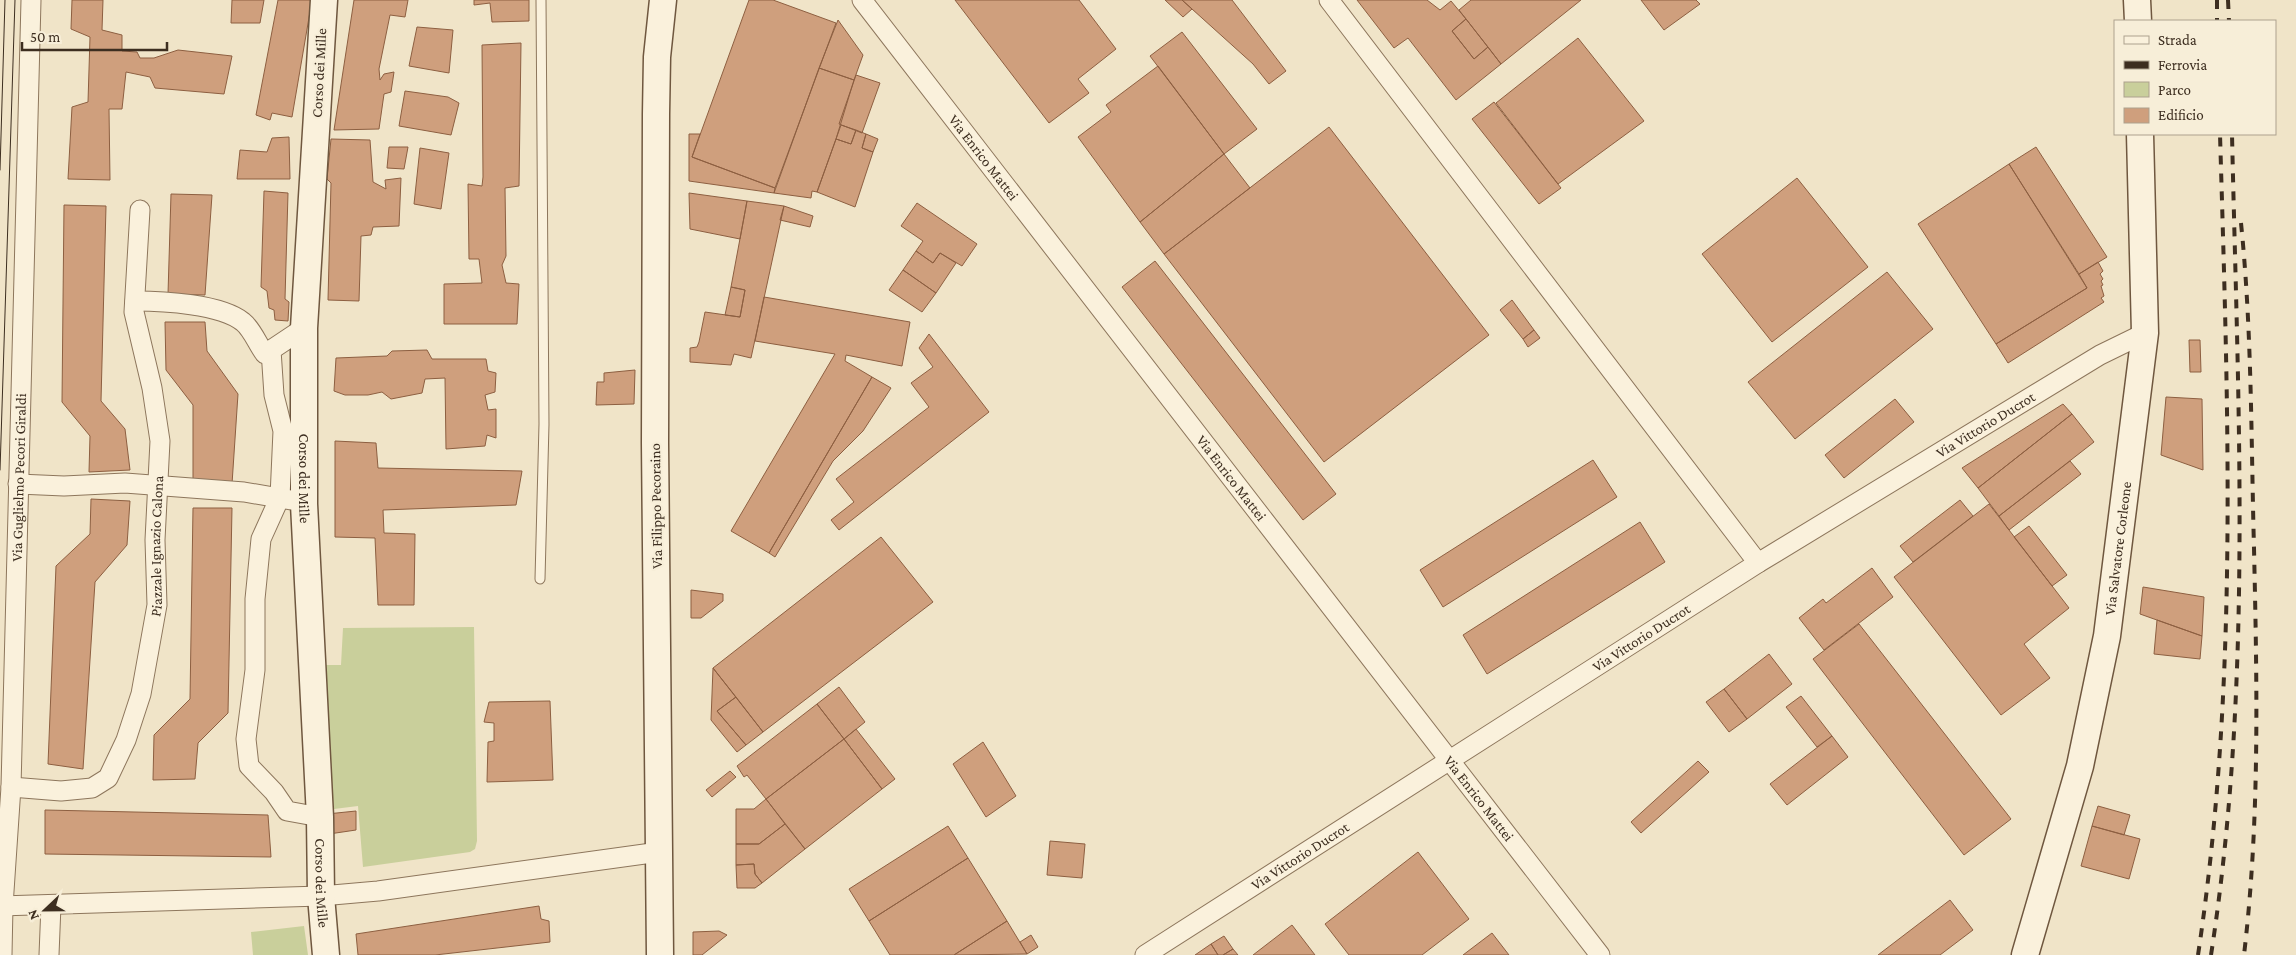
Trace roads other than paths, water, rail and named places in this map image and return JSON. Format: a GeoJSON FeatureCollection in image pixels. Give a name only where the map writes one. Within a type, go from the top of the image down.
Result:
{"type":"FeatureCollection","features":[{"type":"Feature","properties":{"kind":"street","name":"Via Guglielmo Pecori Giraldi"},"geometry":{"type":"LineString","coordinates":[[2,955],[1,906],[11,788],[30,0]]}},
{"type":"Feature","properties":{"kind":"street","name":"Corso dei Mille"},"geometry":{"type":"LineString","coordinates":[[324,0],[292,500],[320,817],[321,896],[326,955]]}},
{"type":"Feature","properties":{"kind":"street","name":"Via Filippo Pecoraino"},"geometry":{"type":"LineString","coordinates":[[651,0],[656,57],[655,443],[660,955]]}},
{"type":"Feature","properties":{"kind":"street","name":"Via Filippo Pecoraino"},"geometry":{"type":"LineString","coordinates":[[656,57],[663,0]]}},
{"type":"Feature","properties":{"kind":"street","name":"Via Enrico Mattei"},"geometry":{"type":"LineString","coordinates":[[862,0],[1600,955]]}},
{"type":"Feature","properties":{"kind":"street"},"geometry":{"type":"LineString","coordinates":[[1328,0],[1758,563]]}},
{"type":"Feature","properties":{"kind":"street"},"geometry":{"type":"LineString","coordinates":[[2137,0],[2138,20]]}},
{"type":"Feature","properties":{"kind":"street","name":"Via Salvatore Corleone"},"geometry":{"type":"LineString","coordinates":[[2025,955],[2080,766],[2107,636],[2145,333],[2140,135]]}},
{"type":"Feature","properties":{"kind":"street","name":"Piazzale Ignazio Calona"},"geometry":{"type":"LineString","coordinates":[[11,788],[61,791],[84,789],[92,788],[108,778],[126,740],[141,694],[157,605],[155,540],[160,441],[152,388],[134,312],[140,210]]}},
{"type":"Feature","properties":{"kind":"street"},"geometry":{"type":"LineString","coordinates":[[135,301],[169,302],[226,313],[244,322],[264,354],[304,328]]}},
{"type":"Feature","properties":{"kind":"street","name":"Via Vittorio Ducrot"},"geometry":{"type":"LineString","coordinates":[[1145,955],[1758,563],[2100,354],[2145,333]]}},
{"type":"Feature","properties":{"kind":"street"},"geometry":{"type":"LineString","coordinates":[[271,350],[274,395],[283,431],[292,500],[261,539],[255,599],[255,670],[246,739],[249,766],[274,792],[287,811],[320,817]]}},
{"type":"Feature","properties":{"kind":"street"},"geometry":{"type":"LineString","coordinates":[[18,484],[64,486],[125,483],[292,500]]}},
{"type":"Feature","properties":{"kind":"street"},"geometry":{"type":"LineString","coordinates":[[1,906],[321,896],[378,891],[659,852]]}},
{"type":"Feature","properties":{"kind":"street"},"geometry":{"type":"LineString","coordinates":[[49,955],[51,905]]}},
{"type":"Feature","properties":{"kind":"lane"},"geometry":{"type":"LineString","coordinates":[[540,579],[544,424],[542,0]]}},
{"type":"Feature","properties":{"kind":"tram line"},"geometry":{"type":"LineString","coordinates":[[0,170],[5,0]]}},
{"type":"Feature","properties":{"kind":"tram line"},"geometry":{"type":"LineString","coordinates":[[0,470],[15,0]]}},
{"type":"Feature","properties":{"kind":"railway"},"geometry":{"type":"LineString","coordinates":[[2217,0],[2217,20]]}},
{"type":"Feature","properties":{"kind":"railway"},"geometry":{"type":"LineString","coordinates":[[2228,0],[2229,20]]}},
{"type":"Feature","properties":{"kind":"railway"},"geometry":{"type":"LineString","coordinates":[[2198,955],[2211,853],[2220,750],[2225,648],[2227,442],[2220,135]]}},
{"type":"Feature","properties":{"kind":"railway"},"geometry":{"type":"LineString","coordinates":[[2211,955],[2224,853],[2233,750],[2238,648],[2239,442],[2232,135]]}},
{"type":"Feature","properties":{"kind":"railway"},"geometry":{"type":"LineString","coordinates":[[2241,223],[2245,264],[2250,386],[2256,701],[2253,853],[2244,955]]}}]}
